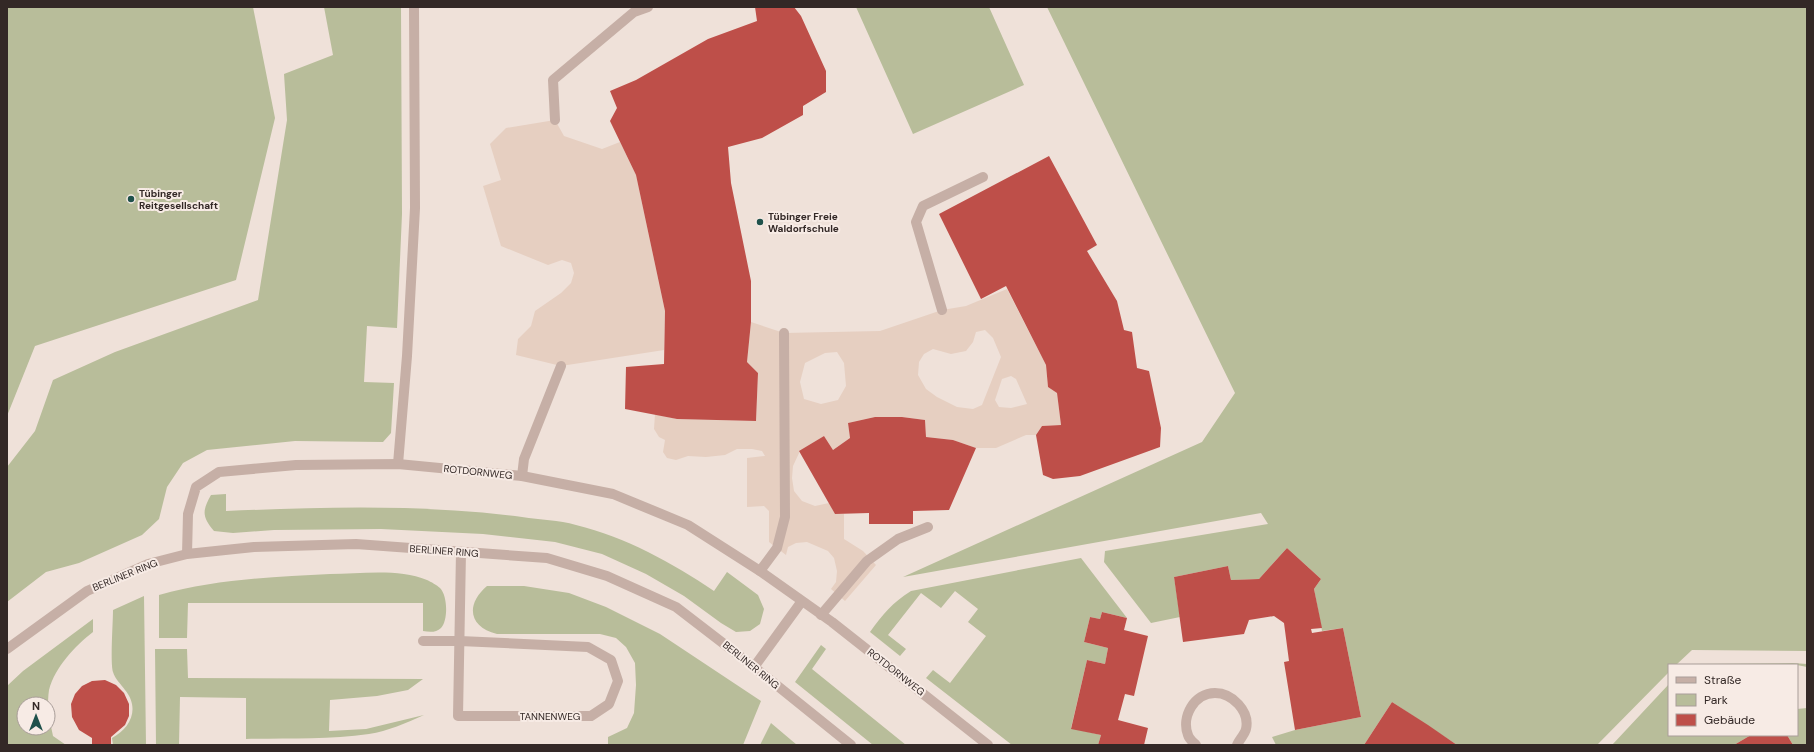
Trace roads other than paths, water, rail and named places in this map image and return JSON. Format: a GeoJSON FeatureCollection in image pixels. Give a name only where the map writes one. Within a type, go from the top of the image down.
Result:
{"type":"FeatureCollection","features":[{"type":"Feature","properties":{"kind":"street"},"geometry":{"type":"LineString","coordinates":[[398,464],[407,356],[415,208],[414,7]]}},
{"type":"Feature","properties":{"kind":"street"},"geometry":{"type":"LineString","coordinates":[[555,120],[553,80],[634,12],[648,7]]}},
{"type":"Feature","properties":{"kind":"street"},"geometry":{"type":"LineString","coordinates":[[942,310],[916,222],[923,206],[983,177]]}},
{"type":"Feature","properties":{"kind":"street"},"geometry":{"type":"LineString","coordinates":[[760,571],[777,548],[785,517],[784,333]]}},
{"type":"Feature","properties":{"kind":"street"},"geometry":{"type":"LineString","coordinates":[[522,476],[524,459],[561,366]]}},
{"type":"Feature","properties":{"kind":"street","name":"ROTDORNWEG"},"geometry":{"type":"LineString","coordinates":[[187,554],[188,514],[196,487],[219,472],[296,464],[398,464],[522,476],[613,494],[688,525],[760,571],[821,615],[988,745]]}},
{"type":"Feature","properties":{"kind":"street"},"geometry":{"type":"LineString","coordinates":[[821,615],[867,561],[898,539],[928,526]]}},
{"type":"Feature","properties":{"kind":"street","name":"BERLINER RING"},"geometry":{"type":"LineString","coordinates":[[7,649],[87,591],[148,564],[187,554],[254,547],[356,544],[547,558],[607,576],[676,607],[851,745]]}},
{"type":"Feature","properties":{"kind":"street","name":"TANNENWEG"},"geometry":{"type":"LineString","coordinates":[[460,641],[588,647],[611,660],[618,681],[609,704],[591,716],[458,716],[461,552]]}},
{"type":"Feature","properties":{"kind":"street"},"geometry":{"type":"LineString","coordinates":[[754,667],[802,601]]}},
{"type":"Feature","properties":{"kind":"street"},"geometry":{"type":"LineString","coordinates":[[423,641],[460,641]]}},
{"type":"Feature","properties":{"kind":"street"},"geometry":{"type":"LineString","coordinates":[[1196,745],[1188,736],[1186,720],[1191,705],[1203,696],[1216,693],[1233,699],[1243,710],[1246,728],[1237,745]]}},
{"type":"Feature","properties":{"kind":"place","name":"Tübinger Reitgesellschaft"},"geometry":{"type":"Point","coordinates":[131,199]}},
{"type":"Feature","properties":{"kind":"place","name":"Tübinger Freie Waldorfschule"},"geometry":{"type":"Point","coordinates":[760,222]}}]}
